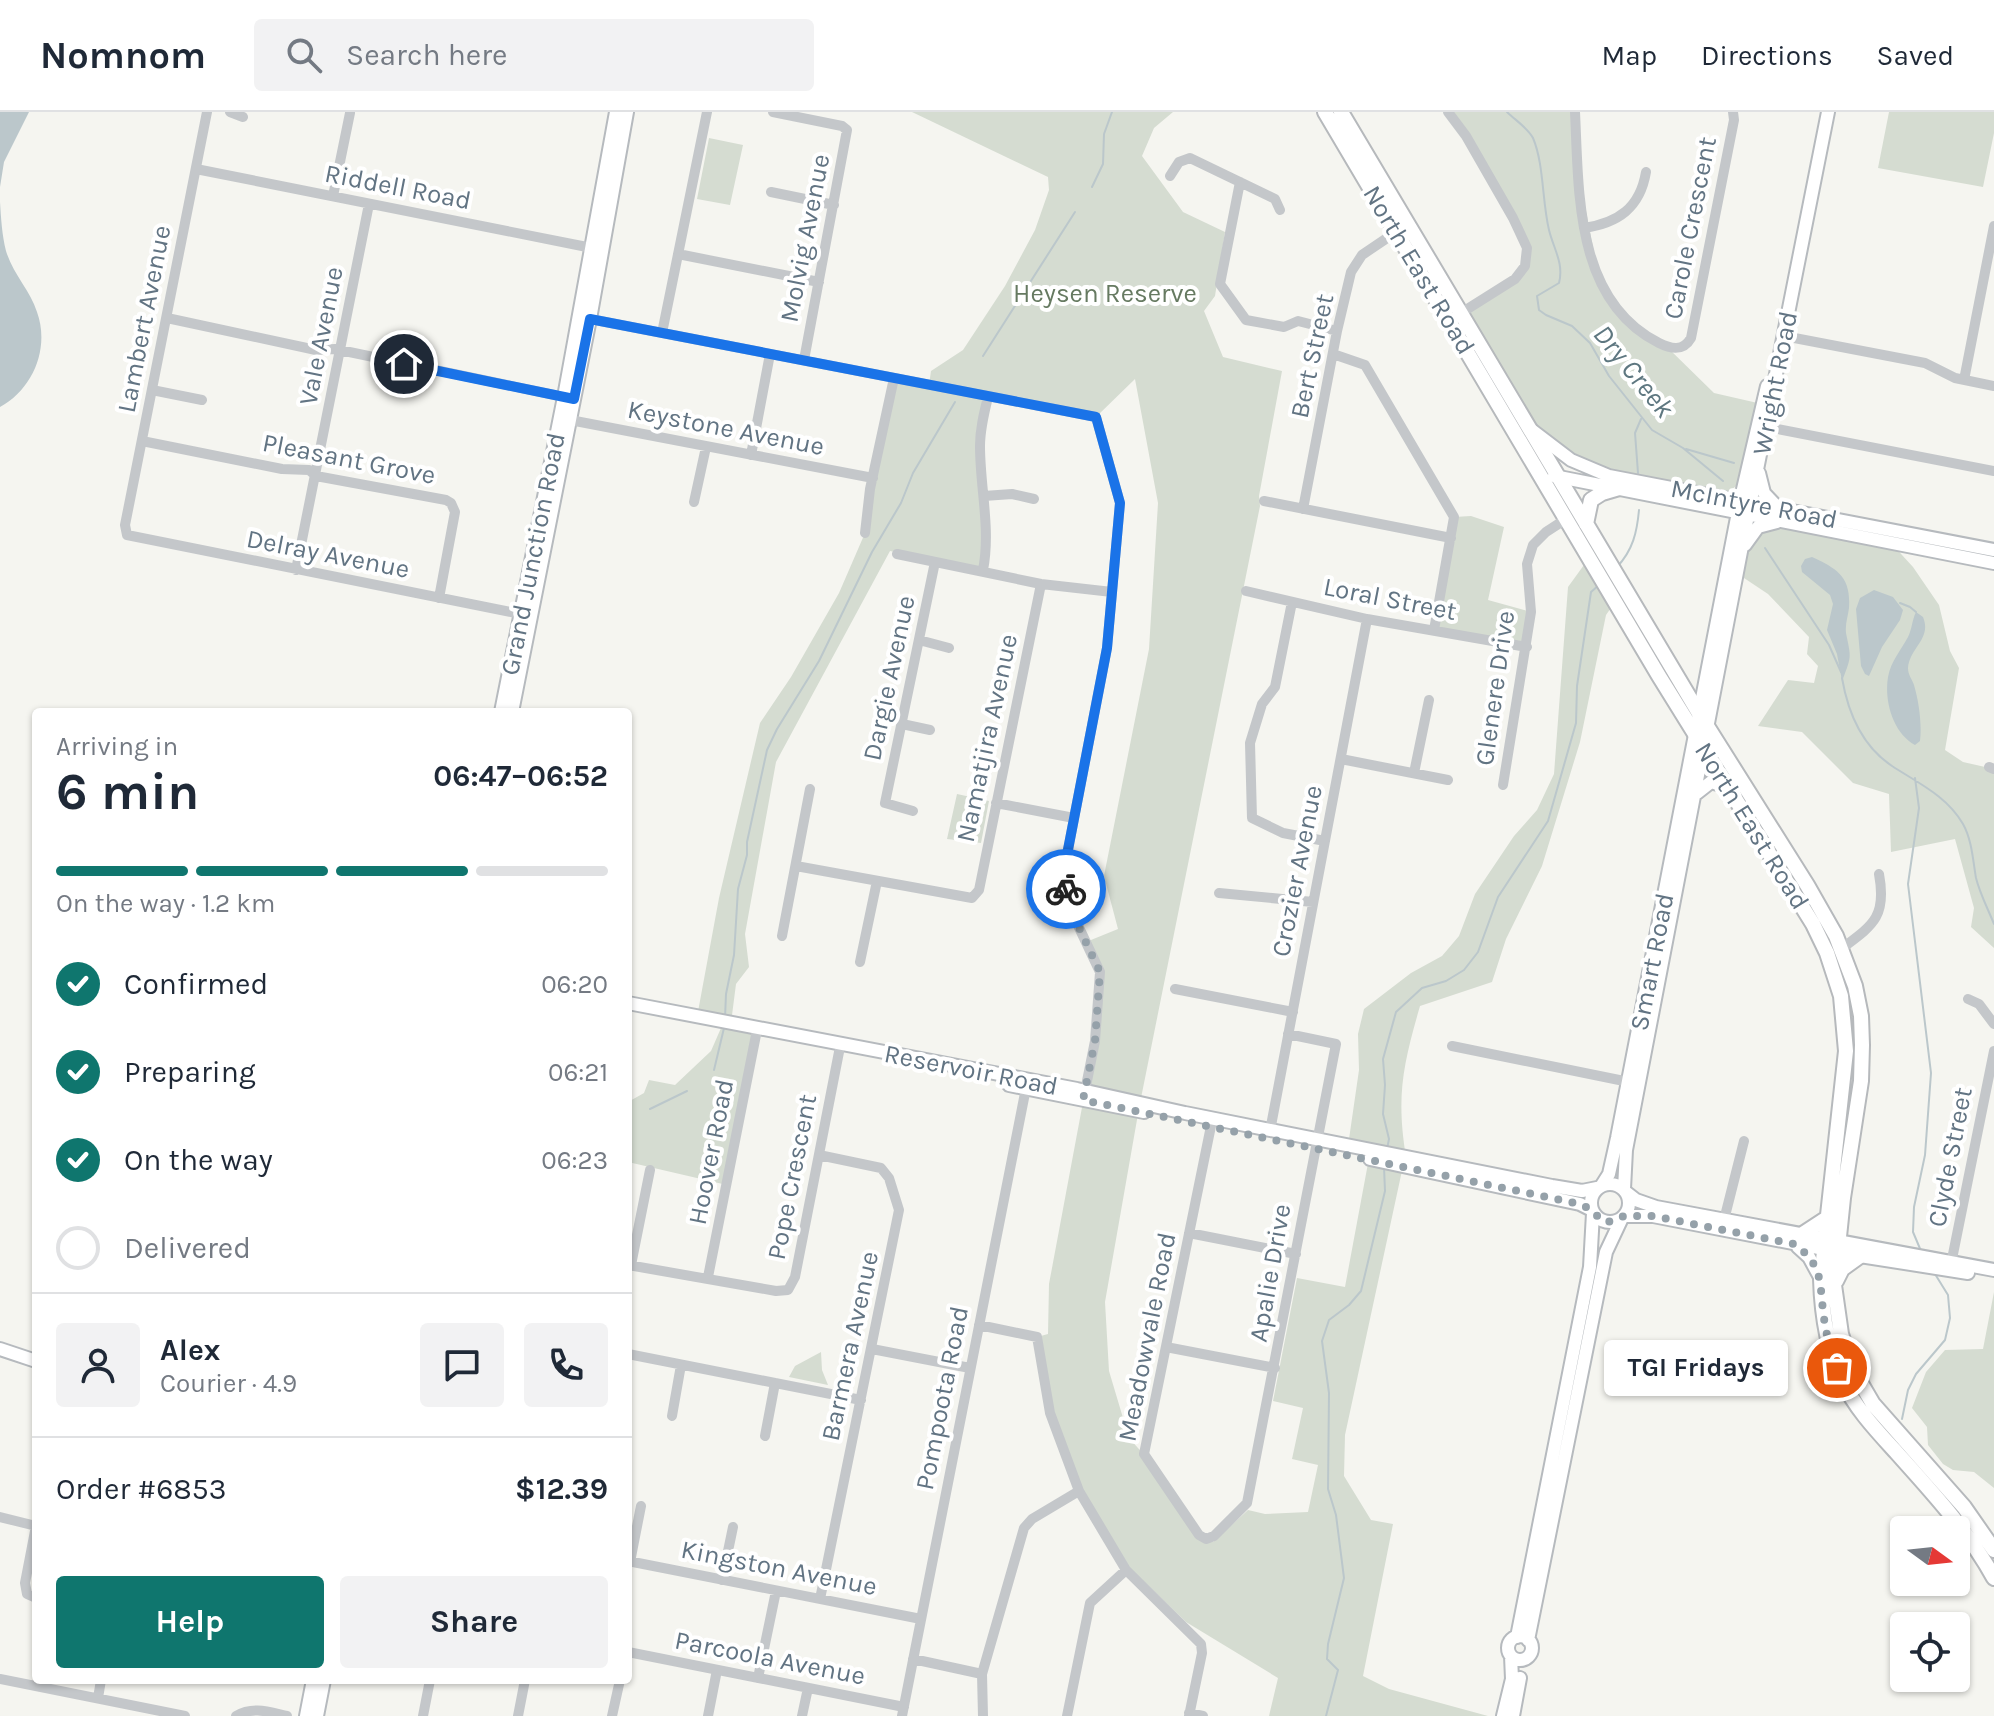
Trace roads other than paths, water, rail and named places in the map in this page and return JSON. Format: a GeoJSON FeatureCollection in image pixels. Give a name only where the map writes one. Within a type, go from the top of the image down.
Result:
{"type":"FeatureCollection","features":[{"type":"Feature","properties":{"kind":"highway","name":"North East Road"},"geometry":{"type":"LineString","coordinates":[[1332,114],[1416,236],[1586,524],[1608,576],[1702,732],[1825,915],[1845,1015],[1845,1080],[1827,1218],[1831,1246]]}},
{"type":"Feature","properties":{"kind":"highway","name":"North East Road"},"geometry":{"type":"LineString","coordinates":[[1332,114],[1396,232],[1566,519],[1676,675],[1728,787],[1800,901],[1849,971],[1861,1016],[1862,1053],[1861,1081],[1843,1198],[1831,1246],[1828,1282],[1838,1325],[1852,1368],[1898,1447],[1962,1529],[1994,1578]]}},
{"type":"Feature","properties":{"kind":"highway"},"geometry":{"type":"LineString","coordinates":[[1398,208],[1396,232],[1416,236]]}},
{"type":"Feature","properties":{"kind":"highway"},"geometry":{"type":"LineString","coordinates":[[1586,524],[1591,500],[1619,488]]}},
{"type":"Feature","properties":{"kind":"highway"},"geometry":{"type":"LineString","coordinates":[[1845,1015],[1851,1012],[1849,971]]}},
{"type":"Feature","properties":{"kind":"highway"},"geometry":{"type":"LineString","coordinates":[[1798,1240],[1827,1218]]}},
{"type":"Feature","properties":{"kind":"highway"},"geometry":{"type":"LineString","coordinates":[[1828,1282],[1862,1252]]}},
{"type":"Feature","properties":{"kind":"highway","name":"North East Road"},"geometry":{"type":"LineString","coordinates":[[1898,1447],[1964,1507],[1994,1550]]}},
{"type":"Feature","properties":{"kind":"main road","name":"Grand Junction Road"},"geometry":{"type":"LineString","coordinates":[[597,249],[616,112]]}},
{"type":"Feature","properties":{"kind":"main road","name":"Grand Junction Road"},"geometry":{"type":"LineString","coordinates":[[513,708],[531,561],[569,398],[627,112]]}},
{"type":"Feature","properties":{"kind":"main road","name":"Wright Road"},"geometry":{"type":"LineString","coordinates":[[1702,732],[1741,555],[1746,476],[1776,351],[1821,112]]}},
{"type":"Feature","properties":{"kind":"main road","name":"Wright Road"},"geometry":{"type":"LineString","coordinates":[[1702,732],[1708,671],[1744,509],[1767,427],[1828,112]]}},
{"type":"Feature","properties":{"kind":"main road","name":"Grand Junction Road"},"geometry":{"type":"LineString","coordinates":[[502,708],[550,522],[570,420],[569,398]]}},
{"type":"Feature","properties":{"kind":"main road","name":"McIntyre Road"},"geometry":{"type":"LineString","coordinates":[[1527,425],[1559,453],[1597,472],[1708,495],[1744,509]]}},
{"type":"Feature","properties":{"kind":"main road","name":"McIntyre Road"},"geometry":{"type":"LineString","coordinates":[[1534,465],[1558,478],[1994,550]]}},
{"type":"Feature","properties":{"kind":"main road"},"geometry":{"type":"LineString","coordinates":[[1741,555],[1756,529],[1780,515],[1762,491],[1758,465]]}},
{"type":"Feature","properties":{"kind":"main road"},"geometry":{"type":"LineString","coordinates":[[1708,495],[1731,490],[1746,476]]}},
{"type":"Feature","properties":{"kind":"main road","name":"McIntyre Road"},"geometry":{"type":"LineString","coordinates":[[1780,515],[1994,563]]}},
{"type":"Feature","properties":{"kind":"main road"},"geometry":{"type":"LineString","coordinates":[[531,561],[543,528],[550,522]]}},
{"type":"Feature","properties":{"kind":"main road"},"geometry":{"type":"LineString","coordinates":[[1676,675],[1693,680],[1708,671]]}},
{"type":"Feature","properties":{"kind":"main road","name":"Smart Road"},"geometry":{"type":"LineString","coordinates":[[1626,1191],[1626,1150],[1697,793],[1702,732]]}},
{"type":"Feature","properties":{"kind":"main road","name":"Smart Road"},"geometry":{"type":"LineString","coordinates":[[1599,1187],[1612,1162],[1702,732]]}},
{"type":"Feature","properties":{"kind":"main road"},"geometry":{"type":"LineString","coordinates":[[1697,793],[1711,782],[1728,787]]}},
{"type":"Feature","properties":{"kind":"main road","name":"Reservoir Road"},"geometry":{"type":"LineString","coordinates":[[632,1004],[731,1027],[1385,1158],[1580,1204],[1593,1212]]}},
{"type":"Feature","properties":{"kind":"main road","name":"Reservoir Road"},"geometry":{"type":"LineString","coordinates":[[632,1011],[713,1023]]}},
{"type":"Feature","properties":{"kind":"main road","name":"Reservoir Road"},"geometry":{"type":"LineString","coordinates":[[1385,1158],[1585,1191],[1599,1187]]}},
{"type":"Feature","properties":{"kind":"main road"},"geometry":{"type":"LineString","coordinates":[[1517,1658],[1531,1651],[1523,1638],[1590,1267],[1594,1234],[1591,1199],[1599,1187],[1615,1184],[1636,1200],[1650,1205],[1798,1240],[1828,1282]]}},
{"type":"Feature","properties":{"kind":"main road"},"geometry":{"type":"LineString","coordinates":[[1509,1712],[1517,1658],[1509,1646],[1523,1638],[1606,1252],[1630,1204],[1626,1191]]}},
{"type":"Feature","properties":{"kind":"main road"},"geometry":{"type":"LineString","coordinates":[[1843,1198],[1846,1228],[1862,1252]]}},
{"type":"Feature","properties":{"kind":"main road"},"geometry":{"type":"LineString","coordinates":[[1593,1212],[1608,1222],[1623,1217],[1653,1216],[1862,1252],[1994,1270]]}},
{"type":"Feature","properties":{"kind":"main road"},"geometry":{"type":"LineString","coordinates":[[1951,1266],[1994,1277]]}},
{"type":"Feature","properties":{"kind":"main road"},"geometry":{"type":"LineString","coordinates":[[0,1349],[32,1360]]}},
{"type":"Feature","properties":{"kind":"main road"},"geometry":{"type":"LineString","coordinates":[[306,1716],[312,1684]]}},
{"type":"Feature","properties":{"kind":"main road"},"geometry":{"type":"LineString","coordinates":[[317,1716],[323,1684]]}},
{"type":"Feature","properties":{"kind":"street","name":"Lambert Avenue"},"geometry":{"type":"LineString","coordinates":[[127,535],[125,525],[207,112]]}},
{"type":"Feature","properties":{"kind":"street"},"geometry":{"type":"LineString","coordinates":[[230,112],[243,117]]}},
{"type":"Feature","properties":{"kind":"street"},"geometry":{"type":"LineString","coordinates":[[662,333],[707,112]]}},
{"type":"Feature","properties":{"kind":"street","name":"Molvig Avenue"},"geometry":{"type":"LineString","coordinates":[[773,112],[842,126],[847,130],[804,360]]}},
{"type":"Feature","properties":{"kind":"street"},"geometry":{"type":"LineString","coordinates":[[1448,112],[1466,136],[1527,248],[1525,266],[1515,279],[1461,313]]}},
{"type":"Feature","properties":{"kind":"street"},"geometry":{"type":"LineString","coordinates":[[1575,112],[1584,228],[1612,222],[1627,209],[1641,194],[1646,172]]}},
{"type":"Feature","properties":{"kind":"street","name":"Carole Crescent"},"geometry":{"type":"LineString","coordinates":[[1584,228],[1591,261],[1621,317],[1670,348],[1687,345],[1734,120],[1733,112]]}},
{"type":"Feature","properties":{"kind":"street"},"geometry":{"type":"LineString","coordinates":[[333,196],[350,113]]}},
{"type":"Feature","properties":{"kind":"street"},"geometry":{"type":"LineString","coordinates":[[1170,176],[1179,162],[1190,158],[1275,199],[1280,210]]}},
{"type":"Feature","properties":{"kind":"street","name":"Riddell Road"},"geometry":{"type":"LineString","coordinates":[[196,169],[597,249]]}},
{"type":"Feature","properties":{"kind":"street"},"geometry":{"type":"LineString","coordinates":[[1240,182],[1220,284],[1246,320],[1284,327],[1298,321],[1337,331]]}},
{"type":"Feature","properties":{"kind":"street"},"geometry":{"type":"LineString","coordinates":[[771,192],[834,205]]}},
{"type":"Feature","properties":{"kind":"street","name":"Vale Avenue"},"geometry":{"type":"LineString","coordinates":[[296,570],[369,204]]}},
{"type":"Feature","properties":{"kind":"street"},"geometry":{"type":"LineString","coordinates":[[1964,380],[1994,226]]}},
{"type":"Feature","properties":{"kind":"street","name":"Bert Street"},"geometry":{"type":"LineString","coordinates":[[1303,509],[1337,331],[1354,265],[1368,250],[1396,232]]}},
{"type":"Feature","properties":{"kind":"street"},"geometry":{"type":"LineString","coordinates":[[678,254],[819,282]]}},
{"type":"Feature","properties":{"kind":"street"},"geometry":{"type":"LineString","coordinates":[[167,318],[569,398]]}},
{"type":"Feature","properties":{"kind":"street"},"geometry":{"type":"LineString","coordinates":[[584,318],[1096,417],[1120,503],[1107,648],[1066,860],[1066,900],[1100,972],[1095,1041],[1084,1096]]}},
{"type":"Feature","properties":{"kind":"street"},"geometry":{"type":"LineString","coordinates":[[1784,336],[1925,363],[1955,378],[1994,386]]}},
{"type":"Feature","properties":{"kind":"street"},"geometry":{"type":"LineString","coordinates":[[751,455],[770,354]]}},
{"type":"Feature","properties":{"kind":"street"},"geometry":{"type":"LineString","coordinates":[[1333,354],[1365,365],[1454,517],[1434,630]]}},
{"type":"Feature","properties":{"kind":"street"},"geometry":{"type":"LineString","coordinates":[[865,533],[894,378]]}},
{"type":"Feature","properties":{"kind":"street"},"geometry":{"type":"LineString","coordinates":[[152,390],[202,400]]}},
{"type":"Feature","properties":{"kind":"street"},"geometry":{"type":"LineString","coordinates":[[983,570],[986,558],[980,446],[981,424],[988,397]]}},
{"type":"Feature","properties":{"kind":"street","name":"Keystone Avenue"},"geometry":{"type":"LineString","coordinates":[[570,420],[873,478]]}},
{"type":"Feature","properties":{"kind":"street"},"geometry":{"type":"LineString","coordinates":[[1767,427],[1994,471]]}},
{"type":"Feature","properties":{"kind":"street","name":"Pleasant Grove"},"geometry":{"type":"LineString","coordinates":[[142,441],[282,469],[309,470],[316,476],[451,503],[455,512],[439,598]]}},
{"type":"Feature","properties":{"kind":"street"},"geometry":{"type":"LineString","coordinates":[[694,502],[706,447]]}},
{"type":"Feature","properties":{"kind":"street"},"geometry":{"type":"LineString","coordinates":[[984,496],[1012,494],[1034,499]]}},
{"type":"Feature","properties":{"kind":"street"},"geometry":{"type":"LineString","coordinates":[[1264,501],[1451,538]]}},
{"type":"Feature","properties":{"kind":"street","name":"Glenere Drive"},"geometry":{"type":"LineString","coordinates":[[1503,785],[1531,612],[1527,564],[1533,545],[1566,519]]}},
{"type":"Feature","properties":{"kind":"street","name":"Delray Avenue"},"geometry":{"type":"LineString","coordinates":[[127,535],[526,615]]}},
{"type":"Feature","properties":{"kind":"street"},"geometry":{"type":"LineString","coordinates":[[897,554],[1041,584],[1112,592]]}},
{"type":"Feature","properties":{"kind":"street","name":"Dargie Avenue"},"geometry":{"type":"LineString","coordinates":[[913,811],[885,803],[935,562]]}},
{"type":"Feature","properties":{"kind":"street","name":"Namatjira Avenue"},"geometry":{"type":"LineString","coordinates":[[877,881],[972,898],[979,890],[1041,584]]}},
{"type":"Feature","properties":{"kind":"street","name":"Loral Street"},"geometry":{"type":"LineString","coordinates":[[1246,591],[1367,619],[1527,647]]}},
{"type":"Feature","properties":{"kind":"street"},"geometry":{"type":"LineString","coordinates":[[1292,602],[1275,687],[1262,704],[1250,743],[1252,818],[1283,833],[1325,841]]}},
{"type":"Feature","properties":{"kind":"street","name":"Crozier Avenue"},"geometry":{"type":"LineString","coordinates":[[1269,1134],[1367,619]]}},
{"type":"Feature","properties":{"kind":"street"},"geometry":{"type":"LineString","coordinates":[[919,640],[949,648]]}},
{"type":"Feature","properties":{"kind":"street"},"geometry":{"type":"LineString","coordinates":[[1414,773],[1429,700]]}},
{"type":"Feature","properties":{"kind":"street"},"geometry":{"type":"LineString","coordinates":[[902,724],[930,730]]}},
{"type":"Feature","properties":{"kind":"street"},"geometry":{"type":"LineString","coordinates":[[1341,759],[1448,780]]}},
{"type":"Feature","properties":{"kind":"street"},"geometry":{"type":"LineString","coordinates":[[782,936],[810,789]]}},
{"type":"Feature","properties":{"kind":"street"},"geometry":{"type":"LineString","coordinates":[[996,803],[1074,818]]}},
{"type":"Feature","properties":{"kind":"street"},"geometry":{"type":"LineString","coordinates":[[796,866],[877,881],[860,962]]}},
{"type":"Feature","properties":{"kind":"street"},"geometry":{"type":"LineString","coordinates":[[1834,952],[1866,930],[1877,916],[1883,898],[1879,874]]}},
{"type":"Feature","properties":{"kind":"street"},"geometry":{"type":"LineString","coordinates":[[1219,893],[1313,902]]}},
{"type":"Feature","properties":{"kind":"street"},"geometry":{"type":"LineString","coordinates":[[1175,989],[1293,1012]]}},
{"type":"Feature","properties":{"kind":"street"},"geometry":{"type":"LineString","coordinates":[[1968,999],[1979,1004],[1994,1024]]}},
{"type":"Feature","properties":{"kind":"street","name":"Hoover Road"},"geometry":{"type":"LineString","coordinates":[[708,1277],[757,1032]]}},
{"type":"Feature","properties":{"kind":"street","name":"Apalie Drive"},"geometry":{"type":"LineString","coordinates":[[1206,1539],[1214,1536],[1247,1503],[1336,1044],[1288,1034]]}},
{"type":"Feature","properties":{"kind":"street"},"geometry":{"type":"LineString","coordinates":[[1452,1046],[1629,1082]]}},
{"type":"Feature","properties":{"kind":"street","name":"Pope Crescent"},"geometry":{"type":"LineString","coordinates":[[632,1265],[782,1291],[793,1286],[840,1048]]}},
{"type":"Feature","properties":{"kind":"street","name":"Clyde Street"},"geometry":{"type":"LineString","coordinates":[[1951,1266],[1994,1051]]}},
{"type":"Feature","properties":{"kind":"street","name":"Pompoota Road"},"geometry":{"type":"LineString","coordinates":[[903,1711],[1027,1084]]}},
{"type":"Feature","properties":{"kind":"street","name":"Meadowvale Road"},"geometry":{"type":"LineString","coordinates":[[1206,1539],[1199,1535],[1144,1454],[1211,1122]]}},
{"type":"Feature","properties":{"kind":"street"},"geometry":{"type":"LineString","coordinates":[[1727,1221],[1744,1141]]}},
{"type":"Feature","properties":{"kind":"street","name":"Barmera Avenue"},"geometry":{"type":"LineString","coordinates":[[819,1155],[881,1168],[898,1200],[898,1221],[820,1599]]}},
{"type":"Feature","properties":{"kind":"street"},"geometry":{"type":"LineString","coordinates":[[632,1251],[650,1170]]}},
{"type":"Feature","properties":{"kind":"street"},"geometry":{"type":"LineString","coordinates":[[1189,1233],[1296,1254]]}},
{"type":"Feature","properties":{"kind":"street"},"geometry":{"type":"LineString","coordinates":[[979,1325],[1037,1337],[1050,1413],[1079,1491],[1126,1570],[1201,1644],[1202,1653],[1189,1715],[1203,1716]]}},
{"type":"Feature","properties":{"kind":"street"},"geometry":{"type":"LineString","coordinates":[[1166,1347],[1275,1368]]}},
{"type":"Feature","properties":{"kind":"street"},"geometry":{"type":"LineString","coordinates":[[872,1349],[970,1368]]}},
{"type":"Feature","properties":{"kind":"street"},"geometry":{"type":"LineString","coordinates":[[632,1355],[861,1400]]}},
{"type":"Feature","properties":{"kind":"street"},"geometry":{"type":"LineString","coordinates":[[672,1416],[681,1365]]}},
{"type":"Feature","properties":{"kind":"street"},"geometry":{"type":"LineString","coordinates":[[765,1436],[775,1383]]}},
{"type":"Feature","properties":{"kind":"street"},"geometry":{"type":"LineString","coordinates":[[983,1716],[982,1674],[1024,1528],[1032,1519],[1079,1491]]}},
{"type":"Feature","properties":{"kind":"street"},"geometry":{"type":"LineString","coordinates":[[632,1548],[641,1506]]}},
{"type":"Feature","properties":{"kind":"street"},"geometry":{"type":"LineString","coordinates":[[0,1517],[32,1525]]}},
{"type":"Feature","properties":{"kind":"street"},"geometry":{"type":"LineString","coordinates":[[722,1580],[733,1527]]}},
{"type":"Feature","properties":{"kind":"street"},"geometry":{"type":"LineString","coordinates":[[31,1596],[25,1583],[32,1547]]}},
{"type":"Feature","properties":{"kind":"street","name":"Kingston Avenue"},"geometry":{"type":"LineString","coordinates":[[632,1563],[921,1619]]}},
{"type":"Feature","properties":{"kind":"street"},"geometry":{"type":"LineString","coordinates":[[1067,1716],[1090,1603],[1126,1570]]}},
{"type":"Feature","properties":{"kind":"street"},"geometry":{"type":"LineString","coordinates":[[758,1678],[776,1591]]}},
{"type":"Feature","properties":{"kind":"street","name":"Parcoola Avenue"},"geometry":{"type":"LineString","coordinates":[[632,1653],[808,1688],[903,1711]]}},
{"type":"Feature","properties":{"kind":"street"},"geometry":{"type":"LineString","coordinates":[[913,1659],[982,1674]]}},
{"type":"Feature","properties":{"kind":"street"},"geometry":{"type":"LineString","coordinates":[[708,1716],[717,1670]]}},
{"type":"Feature","properties":{"kind":"street"},"geometry":{"type":"LineString","coordinates":[[0,1679],[185,1716]]}},
{"type":"Feature","properties":{"kind":"street"},"geometry":{"type":"LineString","coordinates":[[98,1698],[100,1684]]}},
{"type":"Feature","properties":{"kind":"street"},"geometry":{"type":"LineString","coordinates":[[423,1716],[429,1684]]}},
{"type":"Feature","properties":{"kind":"street"},"geometry":{"type":"LineString","coordinates":[[518,1716],[524,1684]]}},
{"type":"Feature","properties":{"kind":"street"},"geometry":{"type":"LineString","coordinates":[[612,1716],[619,1684]]}},
{"type":"Feature","properties":{"kind":"street"},"geometry":{"type":"LineString","coordinates":[[802,1716],[808,1688]]}},
{"type":"Feature","properties":{"kind":"street"},"geometry":{"type":"LineString","coordinates":[[236,1716],[254,1709],[287,1716]]}},
{"type":"Feature","properties":{"kind":"waterway"},"geometry":{"type":"LineString","coordinates":[[1092,187],[1103,164],[1104,134],[1112,112]]}},
{"type":"Feature","properties":{"kind":"waterway","name":"Dry Creek"},"geometry":{"type":"LineString","coordinates":[[1507,112],[1528,131],[1537,148],[1549,230],[1559,263],[1559,283],[1537,296],[1539,310],[1572,326],[1590,343],[1609,376],[1652,430],[1683,448],[1723,481]]}},
{"type":"Feature","properties":{"kind":"waterway"},"geometry":{"type":"LineString","coordinates":[[983,356],[1075,212]]}},
{"type":"Feature","properties":{"kind":"waterway"},"geometry":{"type":"LineString","coordinates":[[725,1018],[726,994],[734,955],[738,889],[767,750],[819,661],[872,552],[901,503],[913,473],[955,402]]}},
{"type":"Feature","properties":{"kind":"waterway"},"geometry":{"type":"LineString","coordinates":[[1638,473],[1635,433],[1641,419]]}},
{"type":"Feature","properties":{"kind":"waterway"},"geometry":{"type":"LineString","coordinates":[[1686,449],[1734,463]]}},
{"type":"Feature","properties":{"kind":"waterway"},"geometry":{"type":"LineString","coordinates":[[1617,567],[1633,540],[1639,510]]}},
{"type":"Feature","properties":{"kind":"waterway","name":"Dry Creek"},"geometry":{"type":"LineString","coordinates":[[1765,548],[1829,645],[1841,672]]}},
{"type":"Feature","properties":{"kind":"waterway"},"geometry":{"type":"LineString","coordinates":[[1387,1149],[1389,1139],[1383,1114],[1383,1059],[1396,1012],[1422,988],[1446,981],[1464,970],[1478,952],[1498,897],[1548,821],[1576,723],[1577,686],[1591,592],[1599,585]]}},
{"type":"Feature","properties":{"kind":"waterway"},"geometry":{"type":"LineString","coordinates":[[1900,603],[1916,612]]}},
{"type":"Feature","properties":{"kind":"waterway","name":"Dry Creek"},"geometry":{"type":"LineString","coordinates":[[1842,678],[1858,728],[1872,749],[1940,798],[1963,824],[1978,884],[1994,924]]}},
{"type":"Feature","properties":{"kind":"waterway"},"geometry":{"type":"LineString","coordinates":[[1915,778],[1919,808],[1908,884],[1931,1073],[1925,1155],[1914,1207],[1913,1232],[1921,1251]]}},
{"type":"Feature","properties":{"kind":"waterway"},"geometry":{"type":"LineString","coordinates":[[714,1070],[724,1028]]}},
{"type":"Feature","properties":{"kind":"waterway"},"geometry":{"type":"LineString","coordinates":[[650,1109],[687,1091]]}},
{"type":"Feature","properties":{"kind":"waterway"},"geometry":{"type":"LineString","coordinates":[[1326,1716],[1338,1670],[1327,1659],[1328,1644],[1344,1578],[1336,1515],[1328,1489],[1329,1393],[1322,1341],[1329,1320],[1361,1291],[1385,1191],[1384,1167]]}},
{"type":"Feature","properties":{"kind":"waterway"},"geometry":{"type":"LineString","coordinates":[[1902,1419],[1908,1390],[1916,1374],[1945,1340],[1950,1318],[1948,1295],[1935,1274]]}},
{"type":"Feature","properties":{"kind":"place","name":"TGI Fridays"},"geometry":{"type":"Point","coordinates":[1837,1368]}},
{"type":"Feature","properties":{"kind":"park label","name":"Heysen Reserve"},"geometry":{"type":"Point","coordinates":[1105,293]}}]}
